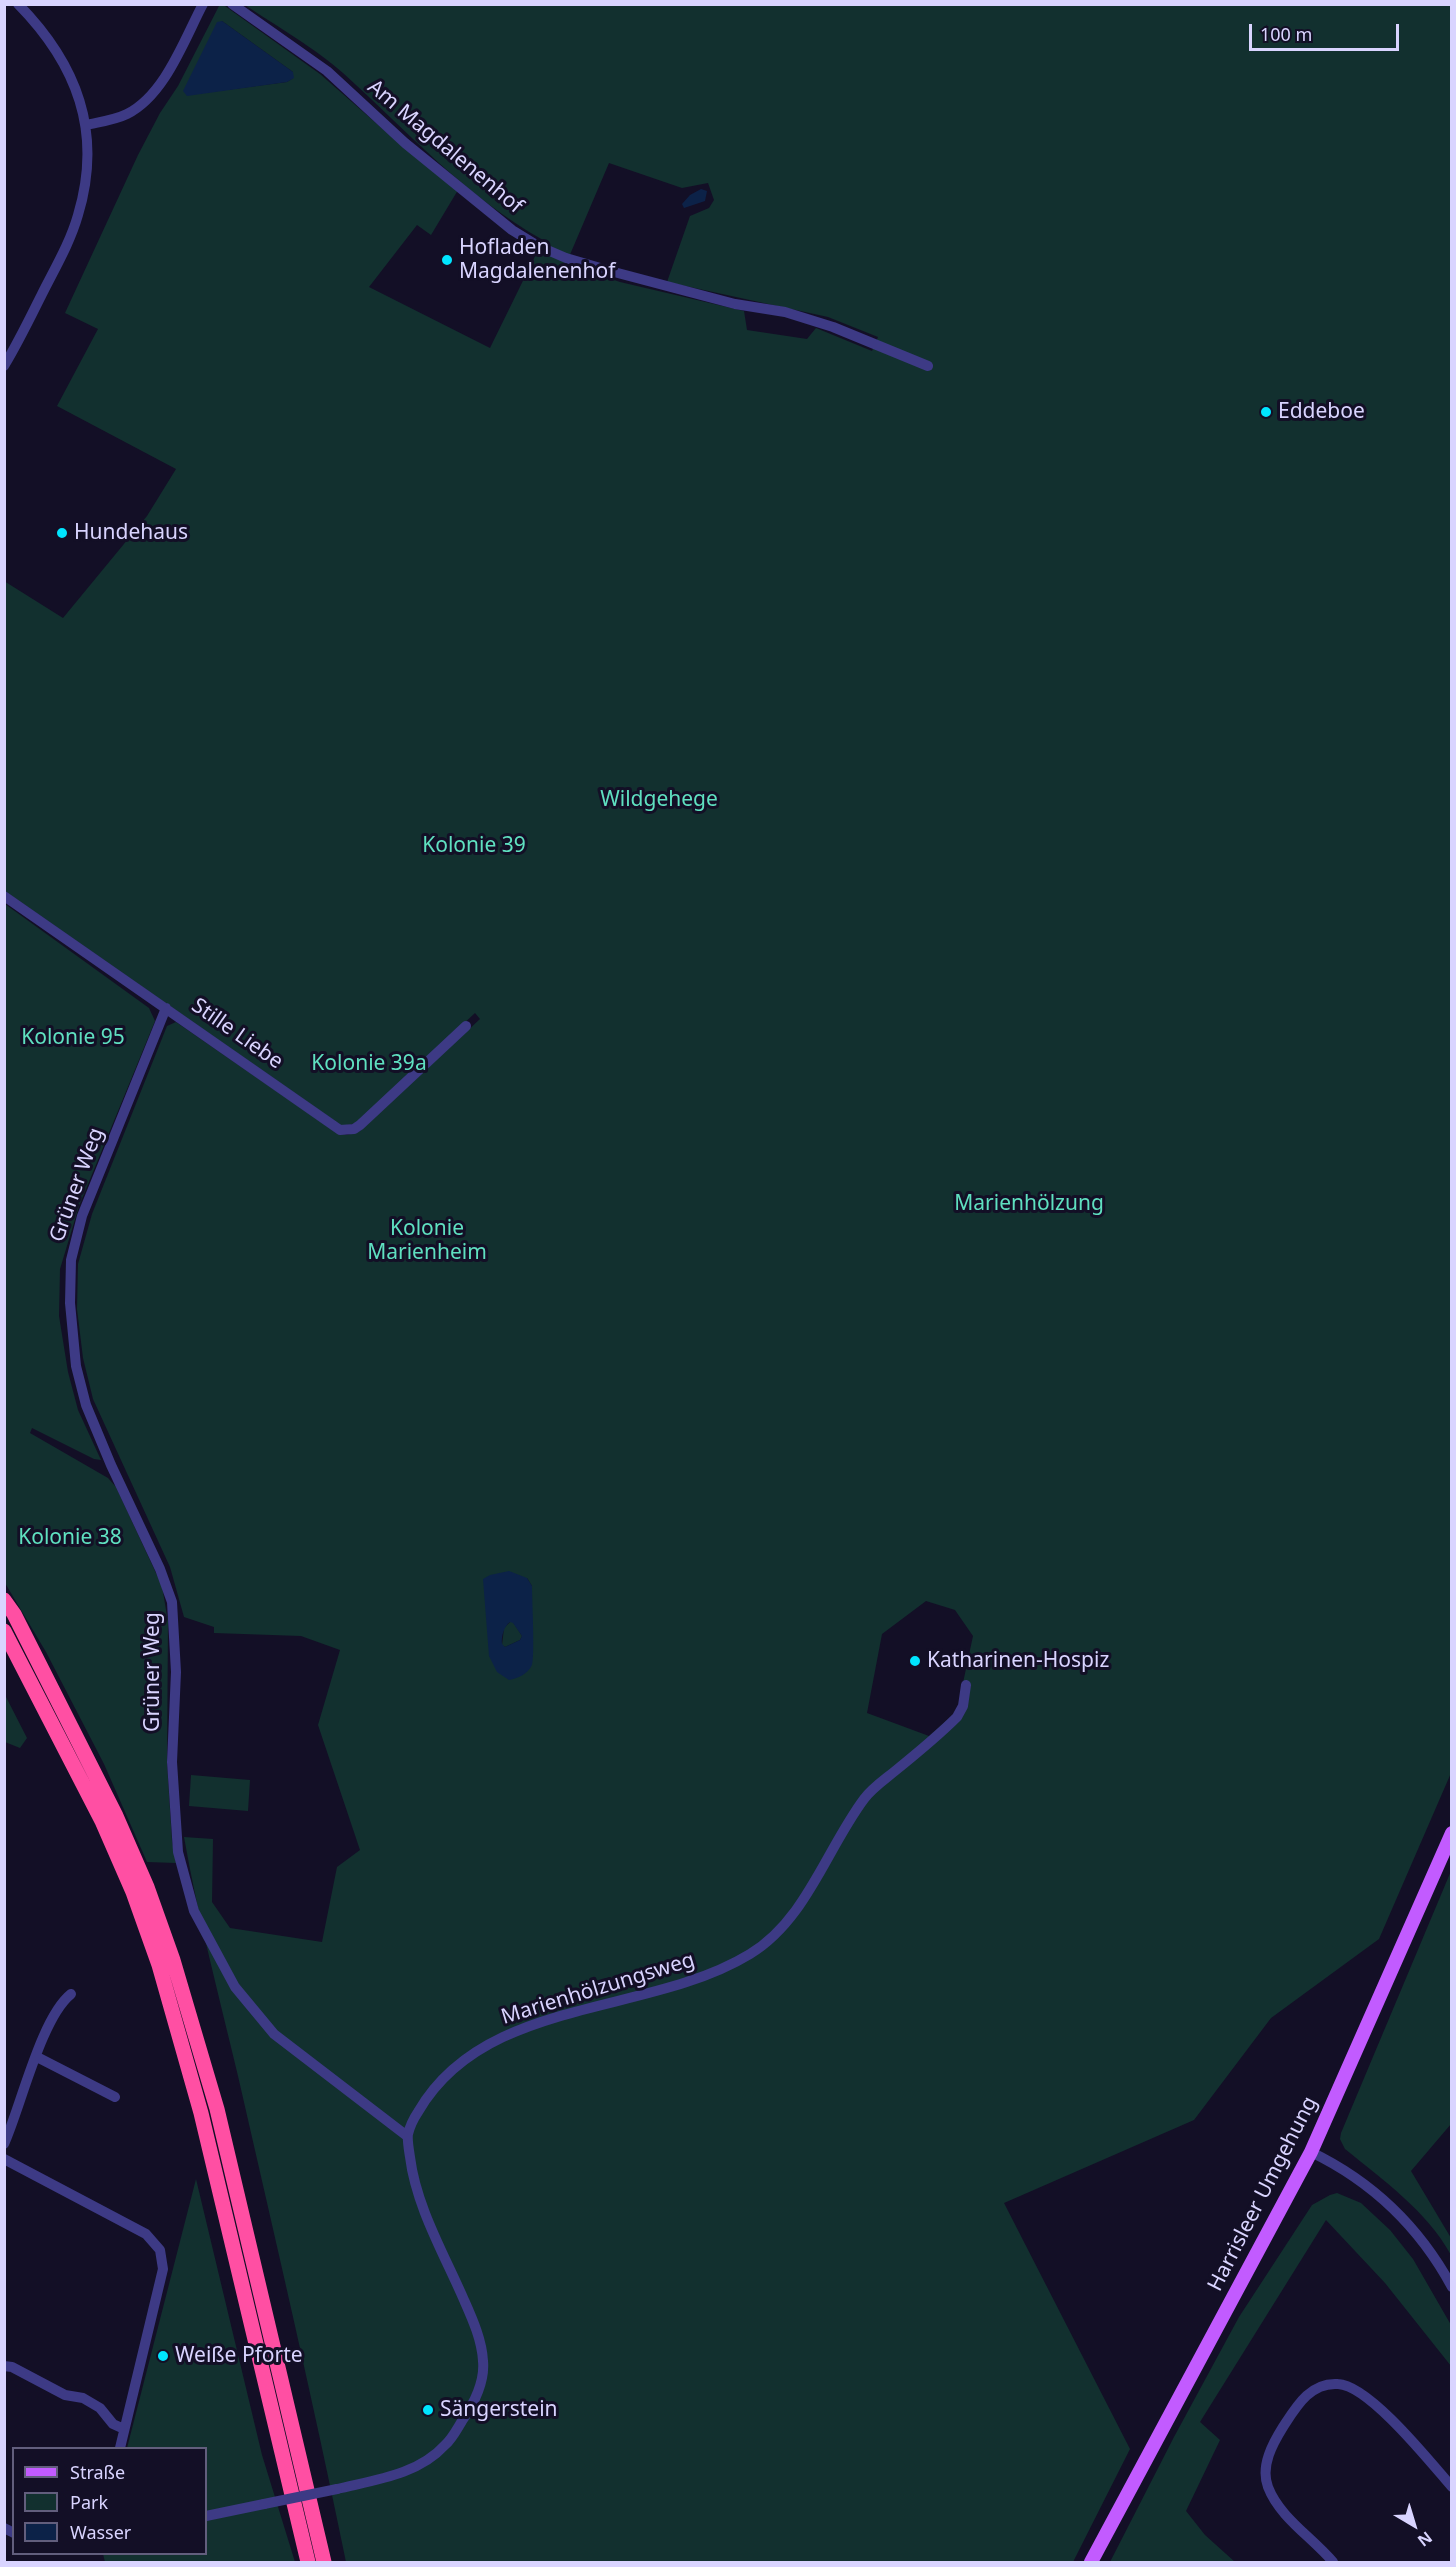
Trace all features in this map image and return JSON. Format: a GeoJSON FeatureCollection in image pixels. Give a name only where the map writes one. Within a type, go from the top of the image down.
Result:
{"type":"FeatureCollection","features":[{"type":"Feature","properties":{"kind":"highway"},"geometry":{"type":"LineString","coordinates":[[4,1600],[20,1624],[116,1816],[147,1887],[173,1960],[217,2109],[324,2562]]}},
{"type":"Feature","properties":{"kind":"highway"},"geometry":{"type":"LineString","coordinates":[[4,1631],[102,1821],[159,1965],[201,2113],[308,2562]]}},
{"type":"Feature","properties":{"kind":"main road","name":"Harrisleer Umgehung"},"geometry":{"type":"LineString","coordinates":[[1091,2562],[1311,2152],[1452,1833]]}},
{"type":"Feature","properties":{"kind":"street"},"geometry":{"type":"LineString","coordinates":[[4,366],[70,239],[78,215],[88,160],[86,125],[78,93],[66,64],[36,23],[18,4]]}},
{"type":"Feature","properties":{"kind":"street"},"geometry":{"type":"LineString","coordinates":[[86,125],[127,114],[148,99],[160,85],[203,4]]}},
{"type":"Feature","properties":{"kind":"street","name":"Am Magdalenenhof"},"geometry":{"type":"LineString","coordinates":[[232,4],[327,71],[414,150],[512,230],[538,246],[566,258],[614,272],[735,304],[785,312],[833,327],[928,366]]}},
{"type":"Feature","properties":{"kind":"street","name":"Stille Liebe"},"geometry":{"type":"LineString","coordinates":[[4,896],[340,1130],[347,1131],[360,1125],[466,1026]]}},
{"type":"Feature","properties":{"kind":"street","name":"Grüner Weg"},"geometry":{"type":"LineString","coordinates":[[166,1008],[82,1216],[71,1260],[70,1303],[76,1366],[86,1405],[111,1465],[160,1569],[172,1602],[176,1672],[172,1762],[178,1852],[194,1911],[235,1987],[274,2034],[407,2136]]}},
{"type":"Feature","properties":{"kind":"street","name":"Marienhölzungsweg"},"geometry":{"type":"LineString","coordinates":[[407,2136],[415,2118],[439,2081],[470,2055],[490,2043],[584,2010],[697,1979],[728,1967],[768,1942],[797,1908],[865,1797],[957,1717],[963,1706],[966,1684]]}},
{"type":"Feature","properties":{"kind":"street"},"geometry":{"type":"LineString","coordinates":[[4,2144],[54,2013],[60,2002],[71,1994]]}},
{"type":"Feature","properties":{"kind":"street"},"geometry":{"type":"LineString","coordinates":[[37,2057],[115,2097]]}},
{"type":"Feature","properties":{"kind":"street"},"geometry":{"type":"LineString","coordinates":[[207,2516],[405,2472],[426,2461],[445,2445],[470,2409],[480,2384],[483,2362],[474,2323],[418,2193],[407,2136]]}},
{"type":"Feature","properties":{"kind":"street"},"geometry":{"type":"LineString","coordinates":[[1311,2152],[1358,2178],[1407,2221],[1436,2258],[1452,2287]]}},
{"type":"Feature","properties":{"kind":"street"},"geometry":{"type":"LineString","coordinates":[[4,2159],[146,2234],[160,2250],[163,2269],[120,2447]]}},
{"type":"Feature","properties":{"kind":"street"},"geometry":{"type":"LineString","coordinates":[[4,2366],[12,2367],[65,2395],[83,2398],[100,2408],[112,2424],[124,2429]]}},
{"type":"Feature","properties":{"kind":"street"},"geometry":{"type":"LineString","coordinates":[[1334,2562],[1277,2505],[1267,2484],[1266,2466],[1273,2443],[1299,2400],[1319,2387],[1338,2384],[1357,2391],[1412,2439],[1452,2487]]}},
{"type":"Feature","properties":{"kind":"green space","name":"Marienhölzung"},"geometry":{"type":"Polygon","coordinates":[[[245,5],[1451,5],[1451,1773],[1379,1939],[1271,2018],[1194,2120],[1004,2203],[1130,2449],[1073,2562],[346,2562],[294,2319],[202,1927],[184,1837],[213,1839],[212,1902],[230,1928],[322,1942],[337,1867],[360,1850],[318,1725],[340,1650],[301,1636],[214,1633],[214,1627],[184,1617],[170,1567],[93,1399],[83,1358],[77,1309],[78,1264],[92,1214],[167,1026],[176,1022],[337,1133],[347,1135],[360,1131],[480,1019],[475,1013],[357,1123],[342,1126],[5,891],[4,581],[63,618],[147,516],[176,469],[57,406],[98,329],[65,313],[138,155],[160,113],[178,86],[219,6],[225,6],[320,74],[401,145],[458,190],[431,235],[417,225],[369,287],[490,348],[543,240],[515,223],[463,184],[332,64],[245,5]],[[222,21],[187,95],[287,82],[293,78],[293,72],[222,21]],[[609,163],[566,264],[620,282],[744,311],[747,330],[807,339],[816,328],[872,351],[878,337],[828,317],[667,282],[690,216],[709,208],[714,200],[708,183],[682,188],[609,163]],[[527,1578],[489,1656],[532,1664],[532,1586],[527,1578]],[[926,1601],[882,1634],[867,1713],[929,1736],[957,1711],[973,1636],[955,1610],[926,1601]]]}},
{"type":"Feature","properties":{"kind":"green space"},"geometry":{"type":"Polygon","coordinates":[[[5,904],[149,1008],[155,1021],[79,1206],[60,1269],[59,1316],[68,1372],[78,1410],[101,1460],[94,1459],[32,1428],[30,1433],[108,1478],[116,1487],[162,1586],[168,1622],[167,1763],[172,1841],[176,1863],[147,1862],[104,1764],[46,1652],[5,1583],[5,904]]]}},
{"type":"Feature","properties":{"kind":"green space"},"geometry":{"type":"Polygon","coordinates":[[[513,1622],[522,1636],[520,1640],[505,1647],[502,1645],[504,1628],[513,1622]]]}},
{"type":"Feature","properties":{"kind":"green space"},"geometry":{"type":"Polygon","coordinates":[[[5,1695],[27,1738],[20,1748],[5,1742],[5,1695]]]}},
{"type":"Feature","properties":{"kind":"green space"},"geometry":{"type":"Polygon","coordinates":[[[191,1775],[250,1780],[248,1811],[189,1806],[191,1775]]]}},
{"type":"Feature","properties":{"kind":"green space"},"geometry":{"type":"Polygon","coordinates":[[[1451,1871],[1451,2124],[1411,2171],[1451,2238],[1451,2255],[1430,2224],[1417,2210],[1345,2149],[1340,2139],[1451,1871]]]}},
{"type":"Feature","properties":{"kind":"green space"},"geometry":{"type":"Polygon","coordinates":[[[196,2179],[262,2455],[295,2562],[105,2562],[103,2555],[207,2555],[207,2447],[127,2447],[196,2179]]]}},
{"type":"Feature","properties":{"kind":"green space"},"geometry":{"type":"Polygon","coordinates":[[[1337,2193],[1361,2203],[1390,2230],[1413,2259],[1451,2325],[1451,2366],[1385,2283],[1326,2220],[1200,2422],[1220,2440],[1186,2511],[1205,2535],[1235,2562],[1110,2562],[1239,2317],[1312,2205],[1337,2193]]]}},
{"type":"Feature","properties":{"kind":"water"},"geometry":{"type":"Polygon","coordinates":[[[222,21],[293,72],[294,78],[287,82],[187,96],[183,91],[217,22],[222,21]]]}},
{"type":"Feature","properties":{"kind":"water"},"geometry":{"type":"Polygon","coordinates":[[[701,189],[707,191],[705,201],[684,208],[682,204],[690,195],[701,189]]]}},
{"type":"Feature","properties":{"kind":"water"},"geometry":{"type":"Polygon","coordinates":[[[509,1571],[527,1578],[532,1586],[532,1665],[525,1674],[509,1680],[497,1672],[489,1656],[483,1579],[509,1571]],[[510,1622],[503,1632],[502,1644],[505,1647],[520,1640],[522,1636],[510,1622]]]}},
{"type":"Feature","properties":{"kind":"place","name":"Hofladen Magdalenenhof"},"geometry":{"type":"Point","coordinates":[447,260]}},
{"type":"Feature","properties":{"kind":"place","name":"Eddeboe"},"geometry":{"type":"Point","coordinates":[1266,412]}},
{"type":"Feature","properties":{"kind":"place","name":"Hundehaus"},"geometry":{"type":"Point","coordinates":[62,533]}},
{"type":"Feature","properties":{"kind":"place","name":"Katharinen-Hospiz"},"geometry":{"type":"Point","coordinates":[915,1661]}},
{"type":"Feature","properties":{"kind":"place","name":"Weiße Pforte"},"geometry":{"type":"Point","coordinates":[163,2356]}},
{"type":"Feature","properties":{"kind":"place","name":"Sängerstein"},"geometry":{"type":"Point","coordinates":[428,2410]}},
{"type":"Feature","properties":{"kind":"park label","name":"Wildgehege"},"geometry":{"type":"Point","coordinates":[659,800]}},
{"type":"Feature","properties":{"kind":"park label","name":"Kolonie 39"},"geometry":{"type":"Point","coordinates":[474,846]}},
{"type":"Feature","properties":{"kind":"park label","name":"Kolonie 95"},"geometry":{"type":"Point","coordinates":[73,1038]}},
{"type":"Feature","properties":{"kind":"park label","name":"Kolonie 39a"},"geometry":{"type":"Point","coordinates":[369,1064]}},
{"type":"Feature","properties":{"kind":"park label","name":"Kolonie Marienheim"},"geometry":{"type":"Point","coordinates":[427,1241]}},
{"type":"Feature","properties":{"kind":"park label","name":"Kolonie 38"},"geometry":{"type":"Point","coordinates":[70,1538]}}]}
